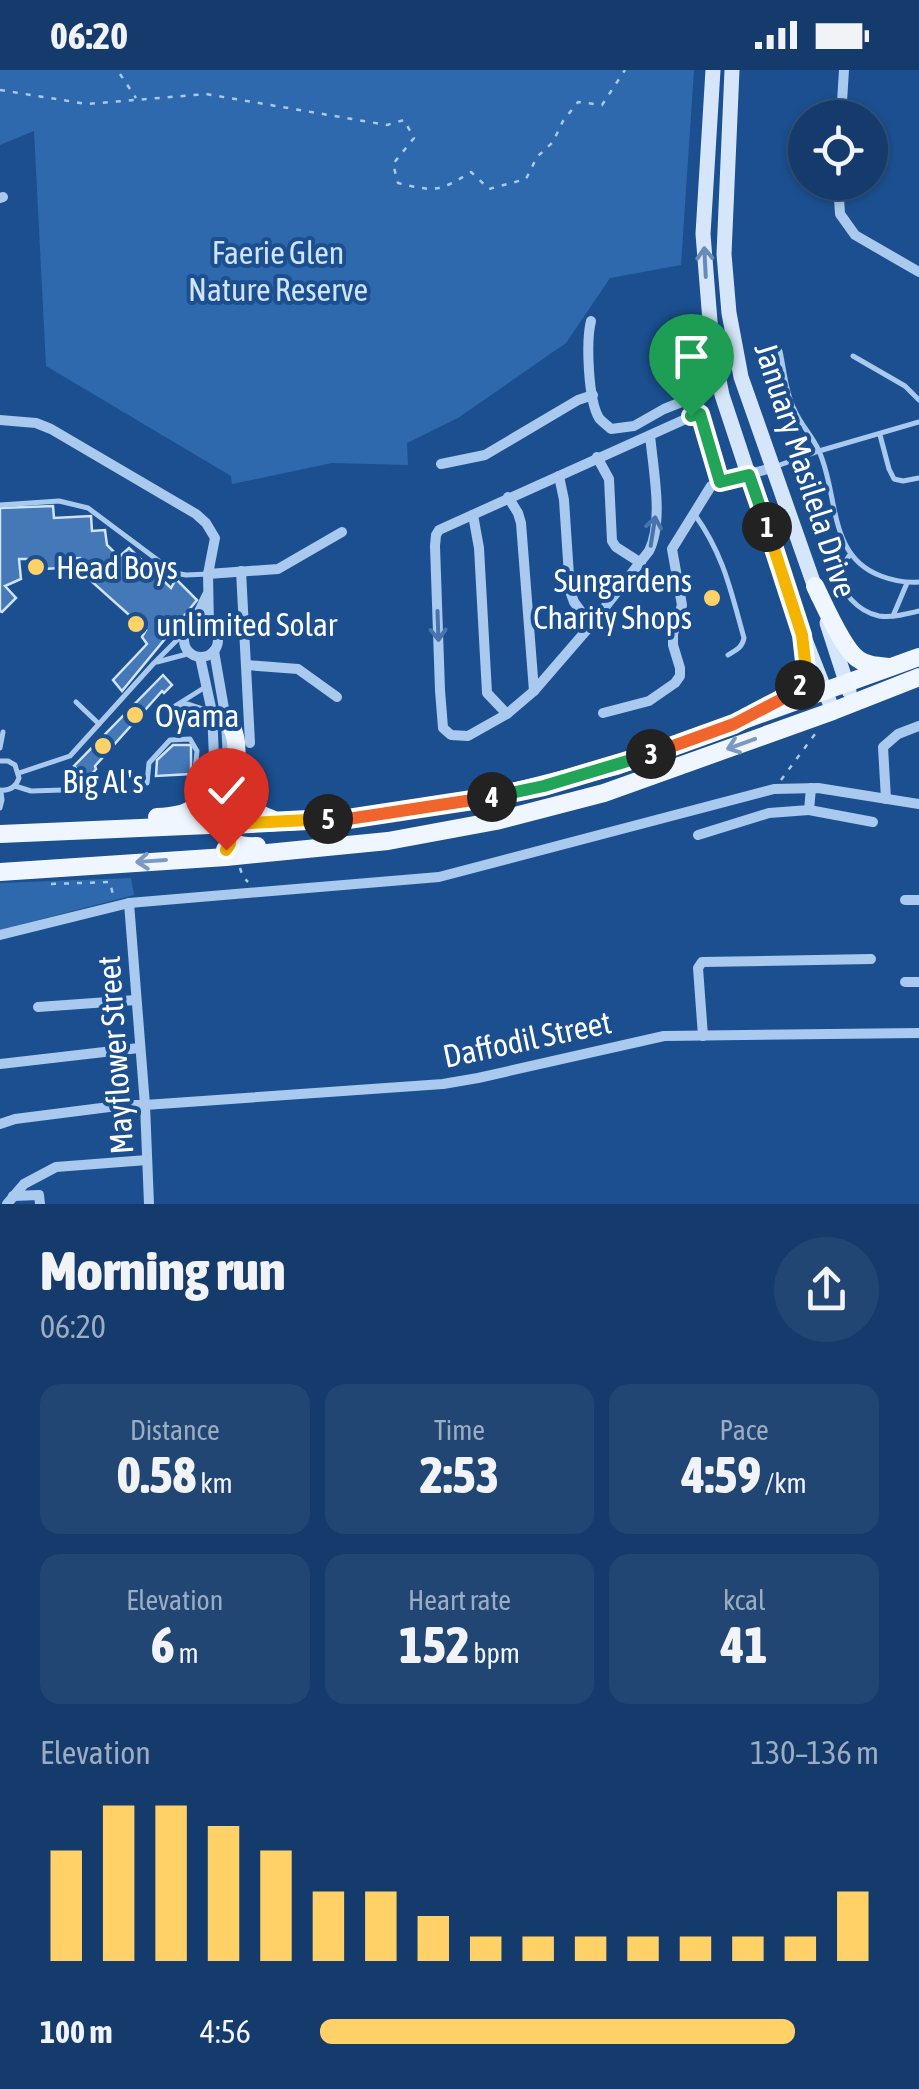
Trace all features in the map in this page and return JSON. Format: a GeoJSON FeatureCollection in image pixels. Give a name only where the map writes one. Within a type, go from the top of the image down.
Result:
{"type":"FeatureCollection","features":[{"type":"Feature","properties":{"kind":"main road","name":"January Masilela Drive"},"geometry":{"type":"LineString","coordinates":[[713,70],[704,234],[712,346],[722,396],[802,635],[833,711]]}},
{"type":"Feature","properties":{"kind":"main road","name":"January Masilela Drive"},"geometry":{"type":"LineString","coordinates":[[732,70],[724,272],[741,377],[852,703]]}},
{"type":"Feature","properties":{"kind":"main road"},"geometry":{"type":"LineString","coordinates":[[814,586],[849,650],[860,660],[873,665],[912,663]]}},
{"type":"Feature","properties":{"kind":"main road"},"geometry":{"type":"LineString","coordinates":[[734,724],[780,700],[800,684],[806,670],[802,635]]}},
{"type":"Feature","properties":{"kind":"main road"},"geometry":{"type":"LineString","coordinates":[[0,834],[226,830],[276,821],[348,819],[496,796],[616,766],[825,690],[912,663]]}},
{"type":"Feature","properties":{"kind":"main road"},"geometry":{"type":"LineString","coordinates":[[0,872],[388,842],[496,820],[604,793],[833,711],[852,703],[912,663]]}},
{"type":"Feature","properties":{"kind":"main road"},"geometry":{"type":"LineString","coordinates":[[219,716],[232,726],[240,793],[254,811],[276,821]]}},
{"type":"Feature","properties":{"kind":"main road"},"geometry":{"type":"LineString","coordinates":[[54,832],[97,821],[190,812],[201,801],[214,772]]}},
{"type":"Feature","properties":{"kind":"main road"},"geometry":{"type":"LineString","coordinates":[[226,830],[240,846],[261,846],[456,828]]}},
{"type":"Feature","properties":{"kind":"main road"},"geometry":{"type":"LineString","coordinates":[[193,858],[220,854],[226,830]]}},
{"type":"Feature","properties":{"kind":"street"},"geometry":{"type":"LineString","coordinates":[[843,100],[844,70]]}},
{"type":"Feature","properties":{"kind":"street"},"geometry":{"type":"LineString","coordinates":[[839,200],[840,214],[855,235],[919,272]]}},
{"type":"Feature","properties":{"kind":"street"},"geometry":{"type":"LineString","coordinates":[[592,321],[589,350],[593,395],[600,420],[611,429],[634,426],[664,409],[692,402],[698,406],[720,482]]}},
{"type":"Feature","properties":{"kind":"street"},"geometry":{"type":"LineString","coordinates":[[441,464],[485,456],[578,400],[593,395]]}},
{"type":"Feature","properties":{"kind":"street"},"geometry":{"type":"LineString","coordinates":[[650,435],[656,537],[641,563],[534,692],[507,714],[468,736],[451,735],[443,728],[436,535],[439,530],[508,497],[559,476],[597,458],[650,435],[700,414]]}},
{"type":"Feature","properties":{"kind":"street"},"geometry":{"type":"LineString","coordinates":[[0,420],[36,423],[51,429],[206,523],[215,538],[208,574],[209,626]]}},
{"type":"Feature","properties":{"kind":"street"},"geometry":{"type":"LineString","coordinates":[[597,458],[609,479],[612,541],[641,563]]}},
{"type":"Feature","properties":{"kind":"street"},"geometry":{"type":"LineString","coordinates":[[603,712],[649,701],[680,676],[673,634],[682,605],[673,545],[709,488],[772,468]]}},
{"type":"Feature","properties":{"kind":"street"},"geometry":{"type":"LineString","coordinates":[[559,476],[564,494],[570,591],[591,625]]}},
{"type":"Feature","properties":{"kind":"street"},"geometry":{"type":"LineString","coordinates":[[508,497],[521,523],[534,692]]}},
{"type":"Feature","properties":{"kind":"street"},"geometry":{"type":"LineString","coordinates":[[473,515],[479,548],[486,693],[507,714]]}},
{"type":"Feature","properties":{"kind":"street"},"geometry":{"type":"LineString","coordinates":[[208,574],[284,567],[342,532]]}},
{"type":"Feature","properties":{"kind":"street"},"geometry":{"type":"LineString","coordinates":[[241,571],[250,743]]}},
{"type":"Feature","properties":{"kind":"street"},"geometry":{"type":"LineString","coordinates":[[208,594],[184,642],[195,655],[219,716],[214,772],[226,830]]}},
{"type":"Feature","properties":{"kind":"street"},"geometry":{"type":"LineString","coordinates":[[190,628],[198,624],[209,626],[216,634],[226,830]]}},
{"type":"Feature","properties":{"kind":"street"},"geometry":{"type":"LineString","coordinates":[[195,655],[214,651]]}},
{"type":"Feature","properties":{"kind":"street"},"geometry":{"type":"LineString","coordinates":[[246,665],[298,669],[337,696]]}},
{"type":"Feature","properties":{"kind":"street"},"geometry":{"type":"LineString","coordinates":[[886,799],[884,747],[898,734],[919,726]]}},
{"type":"Feature","properties":{"kind":"street"},"geometry":{"type":"LineString","coordinates":[[809,810],[811,788]]}},
{"type":"Feature","properties":{"kind":"street"},"geometry":{"type":"LineString","coordinates":[[0,935],[130,902],[438,877],[774,789],[811,788],[919,804]]}},
{"type":"Feature","properties":{"kind":"street"},"geometry":{"type":"LineString","coordinates":[[698,834],[769,813],[809,810],[873,822]]}},
{"type":"Feature","properties":{"kind":"street"},"geometry":{"type":"LineString","coordinates":[[906,900],[919,900]]}},
{"type":"Feature","properties":{"kind":"street","name":"Mayflower Street"},"geometry":{"type":"LineString","coordinates":[[130,902],[149,1204]]}},
{"type":"Feature","properties":{"kind":"street"},"geometry":{"type":"LineString","coordinates":[[703,1036],[698,968],[702,962],[871,959]]}},
{"type":"Feature","properties":{"kind":"street"},"geometry":{"type":"LineString","coordinates":[[904,982],[919,982]]}},
{"type":"Feature","properties":{"kind":"street"},"geometry":{"type":"LineString","coordinates":[[38,1007],[136,1000]]}},
{"type":"Feature","properties":{"kind":"street","name":"Daffodil Street"},"geometry":{"type":"LineString","coordinates":[[0,1124],[125,1105],[443,1084],[664,1036],[919,1033]]}},
{"type":"Feature","properties":{"kind":"street"},"geometry":{"type":"LineString","coordinates":[[0,1064],[140,1048]]}},
{"type":"Feature","properties":{"kind":"street"},"geometry":{"type":"LineString","coordinates":[[10,1200],[24,1184],[56,1166],[147,1160]]}},
{"type":"Feature","properties":{"kind":"street"},"geometry":{"type":"LineString","coordinates":[[10,1200],[39,1195],[40,1204]]}},
{"type":"Feature","properties":{"kind":"lane"},"geometry":{"type":"LineString","coordinates":[[780,351],[793,409],[819,451],[850,554],[868,571],[907,583],[919,582]]}},
{"type":"Feature","properties":{"kind":"lane"},"geometry":{"type":"LineString","coordinates":[[853,356],[905,386],[919,400]]}},
{"type":"Feature","properties":{"kind":"lane"},"geometry":{"type":"LineString","coordinates":[[772,468],[919,422]]}},
{"type":"Feature","properties":{"kind":"lane"},"geometry":{"type":"LineString","coordinates":[[879,433],[894,478],[919,478]]}},
{"type":"Feature","properties":{"kind":"lane"},"geometry":{"type":"LineString","coordinates":[[0,505],[60,501],[88,508],[176,573],[208,574]]}},
{"type":"Feature","properties":{"kind":"lane"},"geometry":{"type":"LineString","coordinates":[[693,512],[722,560],[744,638],[743,644],[728,654]]}},
{"type":"Feature","properties":{"kind":"lane"},"geometry":{"type":"LineString","coordinates":[[850,554],[841,571],[845,590],[863,610],[878,616],[919,611]]}},
{"type":"Feature","properties":{"kind":"lane"},"geometry":{"type":"LineString","coordinates":[[892,616],[907,583]]}},
{"type":"Feature","properties":{"kind":"lane"},"geometry":{"type":"LineString","coordinates":[[19,773],[70,756],[190,628]]}},
{"type":"Feature","properties":{"kind":"lane"},"geometry":{"type":"LineString","coordinates":[[154,663],[195,655]]}},
{"type":"Feature","properties":{"kind":"lane"},"geometry":{"type":"LineString","coordinates":[[206,686],[172,708],[188,704],[219,716]]}},
{"type":"Feature","properties":{"kind":"lane"},"geometry":{"type":"LineString","coordinates":[[76,702],[99,724]]}},
{"type":"Feature","properties":{"kind":"lane"},"geometry":{"type":"LineString","coordinates":[[3,732],[0,756],[19,773]]}},
{"type":"Feature","properties":{"kind":"lane"},"geometry":{"type":"LineString","coordinates":[[147,783],[149,763],[175,738],[190,739],[197,751],[194,781]]}},
{"type":"Feature","properties":{"kind":"lane"},"geometry":{"type":"LineString","coordinates":[[0,808],[0,790],[14,786],[19,773]]}},
{"type":"Feature","properties":{"kind":"lane"},"geometry":{"type":"LineString","coordinates":[[14,786],[31,791],[95,789]]}},
{"type":"Feature","properties":{"kind":"path"},"geometry":{"type":"LineString","coordinates":[[0,90],[87,104],[206,94],[387,125],[404,120],[414,138],[393,164],[398,183],[426,190],[444,189],[472,172],[489,188],[526,179],[537,157],[553,142],[578,102],[602,105],[625,70]]}},
{"type":"Feature","properties":{"kind":"path"},"geometry":{"type":"LineString","coordinates":[[120,74],[138,100]]}},
{"type":"Feature","properties":{"kind":"path"},"geometry":{"type":"LineString","coordinates":[[774,789],[833,711]]}},
{"type":"Feature","properties":{"kind":"path"},"geometry":{"type":"LineString","coordinates":[[240,868],[253,892]]}},
{"type":"Feature","properties":{"kind":"path"},"geometry":{"type":"LineString","coordinates":[[37,884],[110,882],[113,897]]}},
{"type":"Feature","properties":{"kind":"green space","name":"Faerie Glen Nature Reserve"},"geometry":{"type":"Polygon","coordinates":[[[0,70],[694,70],[681,265],[610,278],[566,343],[458,418],[407,443],[408,465],[332,463],[232,484],[231,476],[46,366],[34,131],[0,145],[0,70]]]}},
{"type":"Feature","properties":{"kind":"green space"},"geometry":{"type":"Polygon","coordinates":[[[131,878],[134,895],[0,930],[0,883],[131,878]]]}},
{"type":"Feature","properties":{"kind":"building"},"geometry":{"type":"Polygon","coordinates":[[[53,506],[54,518],[91,516],[92,531],[105,530],[107,545],[119,557],[129,548],[171,588],[176,579],[197,600],[122,691],[113,680],[147,644],[142,637],[146,630],[81,572],[80,558],[61,559],[60,568],[44,569],[42,559],[19,559],[21,579],[5,586],[16,598],[0,611],[0,508],[53,506]]]}},
{"type":"Feature","properties":{"kind":"building"},"geometry":{"type":"Polygon","coordinates":[[[163,675],[172,685],[162,691],[87,780],[74,766],[163,675]]]}},
{"type":"Feature","properties":{"kind":"building"},"geometry":{"type":"Polygon","coordinates":[[[173,745],[191,745],[191,774],[156,776],[157,760],[173,745]]]}},
{"type":"Feature","properties":{"kind":"place","name":"Head Boys"},"geometry":{"type":"Point","coordinates":[36,567]}},
{"type":"Feature","properties":{"kind":"place","name":"Sungardens Charity Shops"},"geometry":{"type":"Point","coordinates":[712,598]}},
{"type":"Feature","properties":{"kind":"place","name":"unlimited Solar"},"geometry":{"type":"Point","coordinates":[136,624]}},
{"type":"Feature","properties":{"kind":"place","name":"Oyama"},"geometry":{"type":"Point","coordinates":[135,715]}},
{"type":"Feature","properties":{"kind":"place","name":"Big Al's"},"geometry":{"type":"Point","coordinates":[103,746]}},
{"type":"Feature","properties":{"kind":"route"},"geometry":{"type":"LineString","coordinates":[[226,850],[231,824],[348,819],[449,805],[544,786],[616,766],[734,724],[794,691],[806,670],[802,635],[749,475],[720,482],[700,414],[691,416]]}}]}
